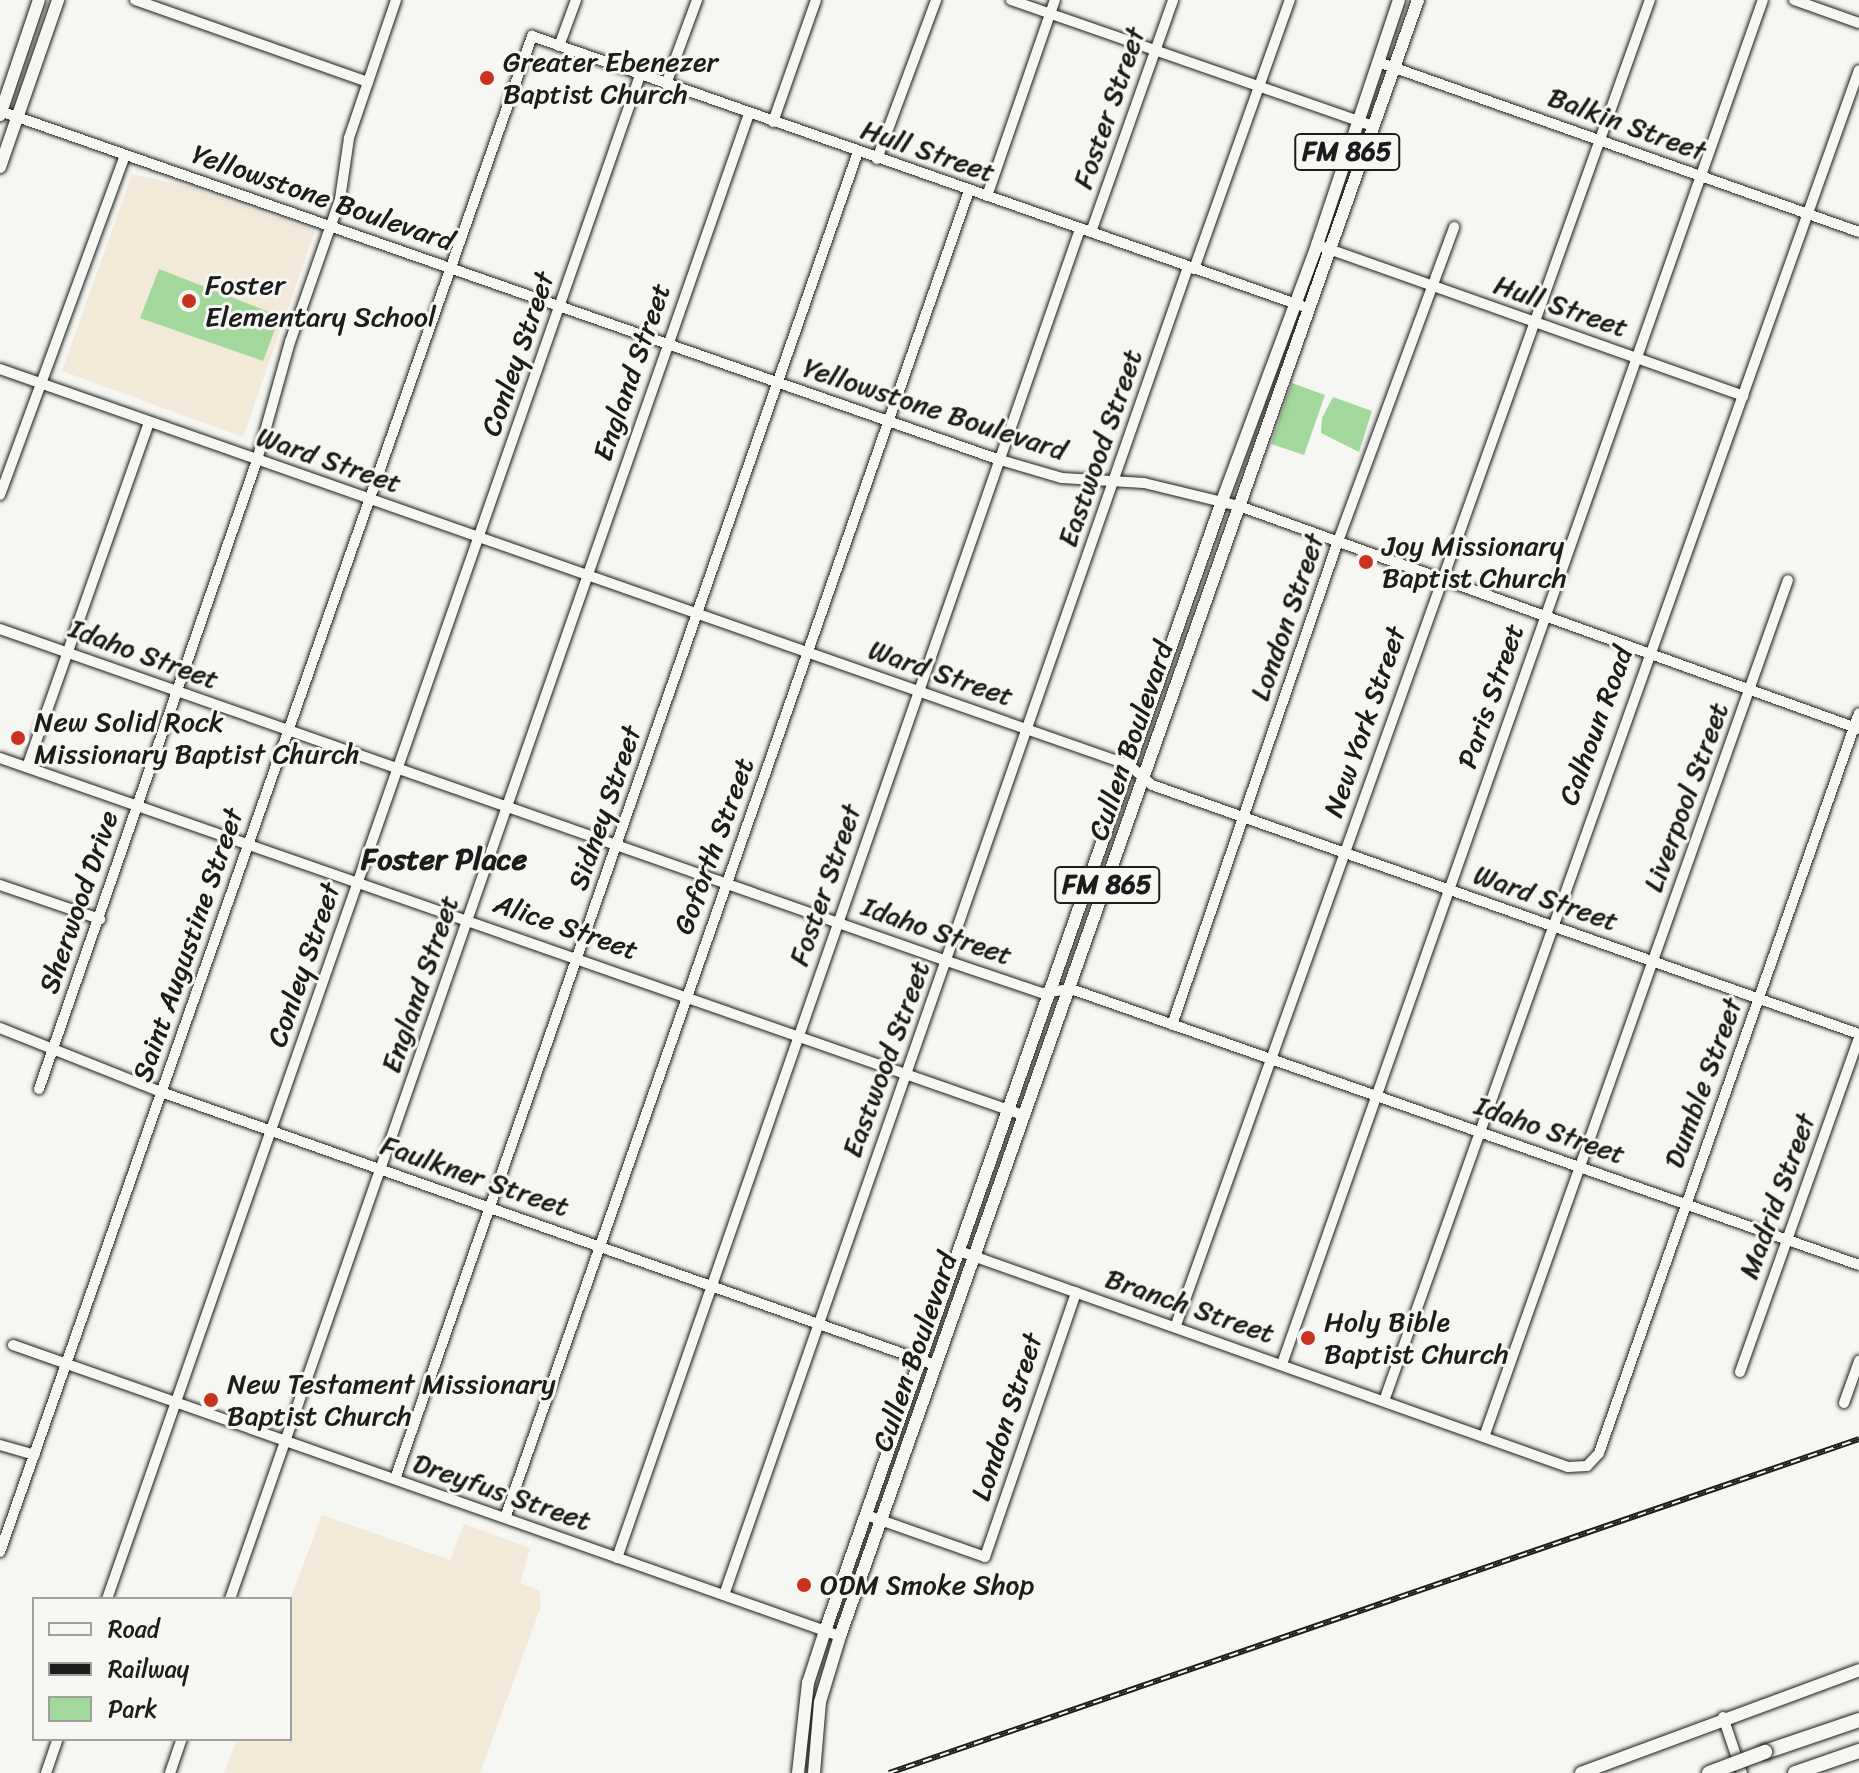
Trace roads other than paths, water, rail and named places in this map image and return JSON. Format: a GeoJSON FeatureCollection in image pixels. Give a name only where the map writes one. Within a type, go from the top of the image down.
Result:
{"type":"FeatureCollection","features":[{"type":"Feature","properties":{"kind":"highway"},"geometry":{"type":"LineString","coordinates":[[1709,1773],[1859,1720]]}},
{"type":"Feature","properties":{"kind":"highway"},"geometry":{"type":"LineString","coordinates":[[1795,1773],[1859,1751]]}},
{"type":"Feature","properties":{"kind":"main road"},"geometry":{"type":"LineString","coordinates":[[0,112],[39,0]]}},
{"type":"Feature","properties":{"kind":"main road"},"geometry":{"type":"LineString","coordinates":[[0,167],[58,0]]}},
{"type":"Feature","properties":{"kind":"main road","name":"Cullen Boulevard"},"geometry":{"type":"LineString","coordinates":[[798,1773],[806,1699],[825,1631],[1052,993],[1222,501],[1317,245],[1399,0]]}},
{"type":"Feature","properties":{"kind":"main road","name":"Cullen Boulevard"},"geometry":{"type":"LineString","coordinates":[[814,1773],[820,1702],[840,1636],[1418,0]]}},
{"type":"Feature","properties":{"kind":"main road"},"geometry":{"type":"LineString","coordinates":[[1174,642],[1188,648]]}},
{"type":"Feature","properties":{"kind":"main road"},"geometry":{"type":"LineString","coordinates":[[1090,880],[1106,886]]}},
{"type":"Feature","properties":{"kind":"main road"},"geometry":{"type":"LineString","coordinates":[[1581,1773],[1723,1717],[1859,1670]]}},
{"type":"Feature","properties":{"kind":"main road"},"geometry":{"type":"LineString","coordinates":[[806,1699],[820,1702]]}},
{"type":"Feature","properties":{"kind":"street"},"geometry":{"type":"LineString","coordinates":[[135,0],[368,82]]}},
{"type":"Feature","properties":{"kind":"street","name":"Sherwood Drive"},"geometry":{"type":"LineString","coordinates":[[39,1089],[180,693],[257,460],[344,183],[349,138],[396,0]]}},
{"type":"Feature","properties":{"kind":"street"},"geometry":{"type":"LineString","coordinates":[[559,46],[576,0]]}},
{"type":"Feature","properties":{"kind":"street"},"geometry":{"type":"LineString","coordinates":[[666,84],[697,0]]}},
{"type":"Feature","properties":{"kind":"street"},"geometry":{"type":"LineString","coordinates":[[773,122],[816,0]]}},
{"type":"Feature","properties":{"kind":"street"},"geometry":{"type":"LineString","coordinates":[[877,159],[936,0]]}},
{"type":"Feature","properties":{"kind":"street"},"geometry":{"type":"LineString","coordinates":[[1011,0],[1372,126]]}},
{"type":"Feature","properties":{"kind":"street"},"geometry":{"type":"LineString","coordinates":[[987,196],[1055,0]]}},
{"type":"Feature","properties":{"kind":"street","name":"Foster Street"},"geometry":{"type":"LineString","coordinates":[[617,1558],[997,459],[1173,0]]}},
{"type":"Feature","properties":{"kind":"street","name":"Eastwood Street"},"geometry":{"type":"LineString","coordinates":[[724,1595],[1115,481],[1290,0]]}},
{"type":"Feature","properties":{"kind":"street","name":"New York Street"},"geometry":{"type":"LineString","coordinates":[[1176,1325],[1650,0]]}},
{"type":"Feature","properties":{"kind":"street","name":"Paris Street"},"geometry":{"type":"LineString","coordinates":[[1282,1364],[1763,0]]}},
{"type":"Feature","properties":{"kind":"street"},"geometry":{"type":"LineString","coordinates":[[1794,0],[1859,23]]}},
{"type":"Feature","properties":{"kind":"street","name":"Hull Street"},"geometry":{"type":"LineString","coordinates":[[532,36],[1309,309]]}},
{"type":"Feature","properties":{"kind":"street","name":"Saint Augustine Street"},"geometry":{"type":"LineString","coordinates":[[0,1552],[532,36]]}},
{"type":"Feature","properties":{"kind":"street","name":"Balkin Street"},"geometry":{"type":"LineString","coordinates":[[1378,62],[1859,232]]}},
{"type":"Feature","properties":{"kind":"street","name":"Calhoun Road"},"geometry":{"type":"LineString","coordinates":[[1384,1401],[1550,925],[1859,70]]}},
{"type":"Feature","properties":{"kind":"street","name":"Conley Street"},"geometry":{"type":"LineString","coordinates":[[108,1597],[640,75]]}},
{"type":"Feature","properties":{"kind":"street","name":"Yellowstone Boulevard"},"geometry":{"type":"LineString","coordinates":[[0,112],[997,459],[1062,478],[1115,481],[1239,506],[1440,582],[1856,728]]}},
{"type":"Feature","properties":{"kind":"street","name":"England Street"},"geometry":{"type":"LineString","coordinates":[[231,1597],[749,114]]}},
{"type":"Feature","properties":{"kind":"street","name":"Sidney Street"},"geometry":{"type":"LineString","coordinates":[[395,1479],[858,152]]}},
{"type":"Feature","properties":{"kind":"street"},"geometry":{"type":"LineString","coordinates":[[0,495],[125,156]]}},
{"type":"Feature","properties":{"kind":"street","name":"Goforth Street"},"geometry":{"type":"LineString","coordinates":[[505,1518],[969,191]]}},
{"type":"Feature","properties":{"kind":"street","name":"London Street"},"geometry":{"type":"LineString","coordinates":[[1172,1025],[1337,544],[1454,227]]}},
{"type":"Feature","properties":{"kind":"street","name":"Hull Street"},"geometry":{"type":"LineString","coordinates":[[1317,245],[1743,396]]}},
{"type":"Feature","properties":{"kind":"street","name":"Ward Street"},"geometry":{"type":"LineString","coordinates":[[0,369],[1129,765],[1143,779],[1242,817],[1859,1035]]}},
{"type":"Feature","properties":{"kind":"street"},"geometry":{"type":"LineString","coordinates":[[27,767],[149,422]]}},
{"type":"Feature","properties":{"kind":"street","name":"Liverpool Street"},"geometry":{"type":"LineString","coordinates":[[1484,1437],[1788,580]]}},
{"type":"Feature","properties":{"kind":"street","name":"Idaho Street"},"geometry":{"type":"LineString","coordinates":[[0,629],[947,961],[1052,993],[1071,989],[1581,1165],[1859,1265]]}},
{"type":"Feature","properties":{"kind":"street","name":"Dumble Street"},"geometry":{"type":"LineString","coordinates":[[1587,1466],[1599,1453],[1859,713]]}},
{"type":"Feature","properties":{"kind":"street","name":"Alice Street"},"geometry":{"type":"LineString","coordinates":[[0,758],[688,994],[1023,1115]]}},
{"type":"Feature","properties":{"kind":"street"},"geometry":{"type":"LineString","coordinates":[[0,885],[100,919]]}},
{"type":"Feature","properties":{"kind":"street","name":"Faulkner Street"},"geometry":{"type":"LineString","coordinates":[[0,1028],[52,1052],[161,1092],[935,1365]]}},
{"type":"Feature","properties":{"kind":"street","name":"Madrid Street"},"geometry":{"type":"LineString","coordinates":[[1740,1372],[1859,1035]]}},
{"type":"Feature","properties":{"kind":"street","name":"Branch Street"},"geometry":{"type":"LineString","coordinates":[[959,1251],[1176,1325],[1568,1467],[1587,1466]]}},
{"type":"Feature","properties":{"kind":"street","name":"London Street"},"geometry":{"type":"LineString","coordinates":[[881,1522],[985,1557],[1076,1292]]}},
{"type":"Feature","properties":{"kind":"street","name":"Dreyfus Street"},"geometry":{"type":"LineString","coordinates":[[13,1345],[840,1636]]}},
{"type":"Feature","properties":{"kind":"street"},"geometry":{"type":"LineString","coordinates":[[1844,1403],[1859,1361]]}},
{"type":"Feature","properties":{"kind":"street"},"geometry":{"type":"LineString","coordinates":[[0,1445],[35,1455]]}},
{"type":"Feature","properties":{"kind":"street"},"geometry":{"type":"LineString","coordinates":[[866,1515],[881,1522]]}},
{"type":"Feature","properties":{"kind":"street"},"geometry":{"type":"LineString","coordinates":[[1723,1717],[1742,1773]]}},
{"type":"Feature","properties":{"kind":"street"},"geometry":{"type":"LineString","coordinates":[[46,1773],[57,1741]]}},
{"type":"Feature","properties":{"kind":"street"},"geometry":{"type":"LineString","coordinates":[[170,1773],[181,1741]]}},
{"type":"Feature","properties":{"kind":"railway"},"geometry":{"type":"LineString","coordinates":[[889,1773],[1859,1439]]}},
{"type":"Feature","properties":{"kind":"place","name":"Greater Ebenezer Baptist Church"},"geometry":{"type":"Point","coordinates":[487,78]}},
{"type":"Feature","properties":{"kind":"place","name":"Foster Elementary School"},"geometry":{"type":"Point","coordinates":[189,301]}},
{"type":"Feature","properties":{"kind":"place","name":"Joy Missionary Baptist Church"},"geometry":{"type":"Point","coordinates":[1366,562]}},
{"type":"Feature","properties":{"kind":"place","name":"New Solid Rock Missionary Baptist Church"},"geometry":{"type":"Point","coordinates":[18,738]}},
{"type":"Feature","properties":{"kind":"place","name":"Holy Bible Baptist Church"},"geometry":{"type":"Point","coordinates":[1308,1338]}},
{"type":"Feature","properties":{"kind":"place","name":"New Testament Missionary Baptist Church"},"geometry":{"type":"Point","coordinates":[211,1400]}},
{"type":"Feature","properties":{"kind":"place","name":"ODM Smoke Shop"},"geometry":{"type":"Point","coordinates":[804,1585]}},
{"type":"Feature","properties":{"kind":"district","name":"Foster Place"},"geometry":{"type":"Point","coordinates":[444,859]}}]}
